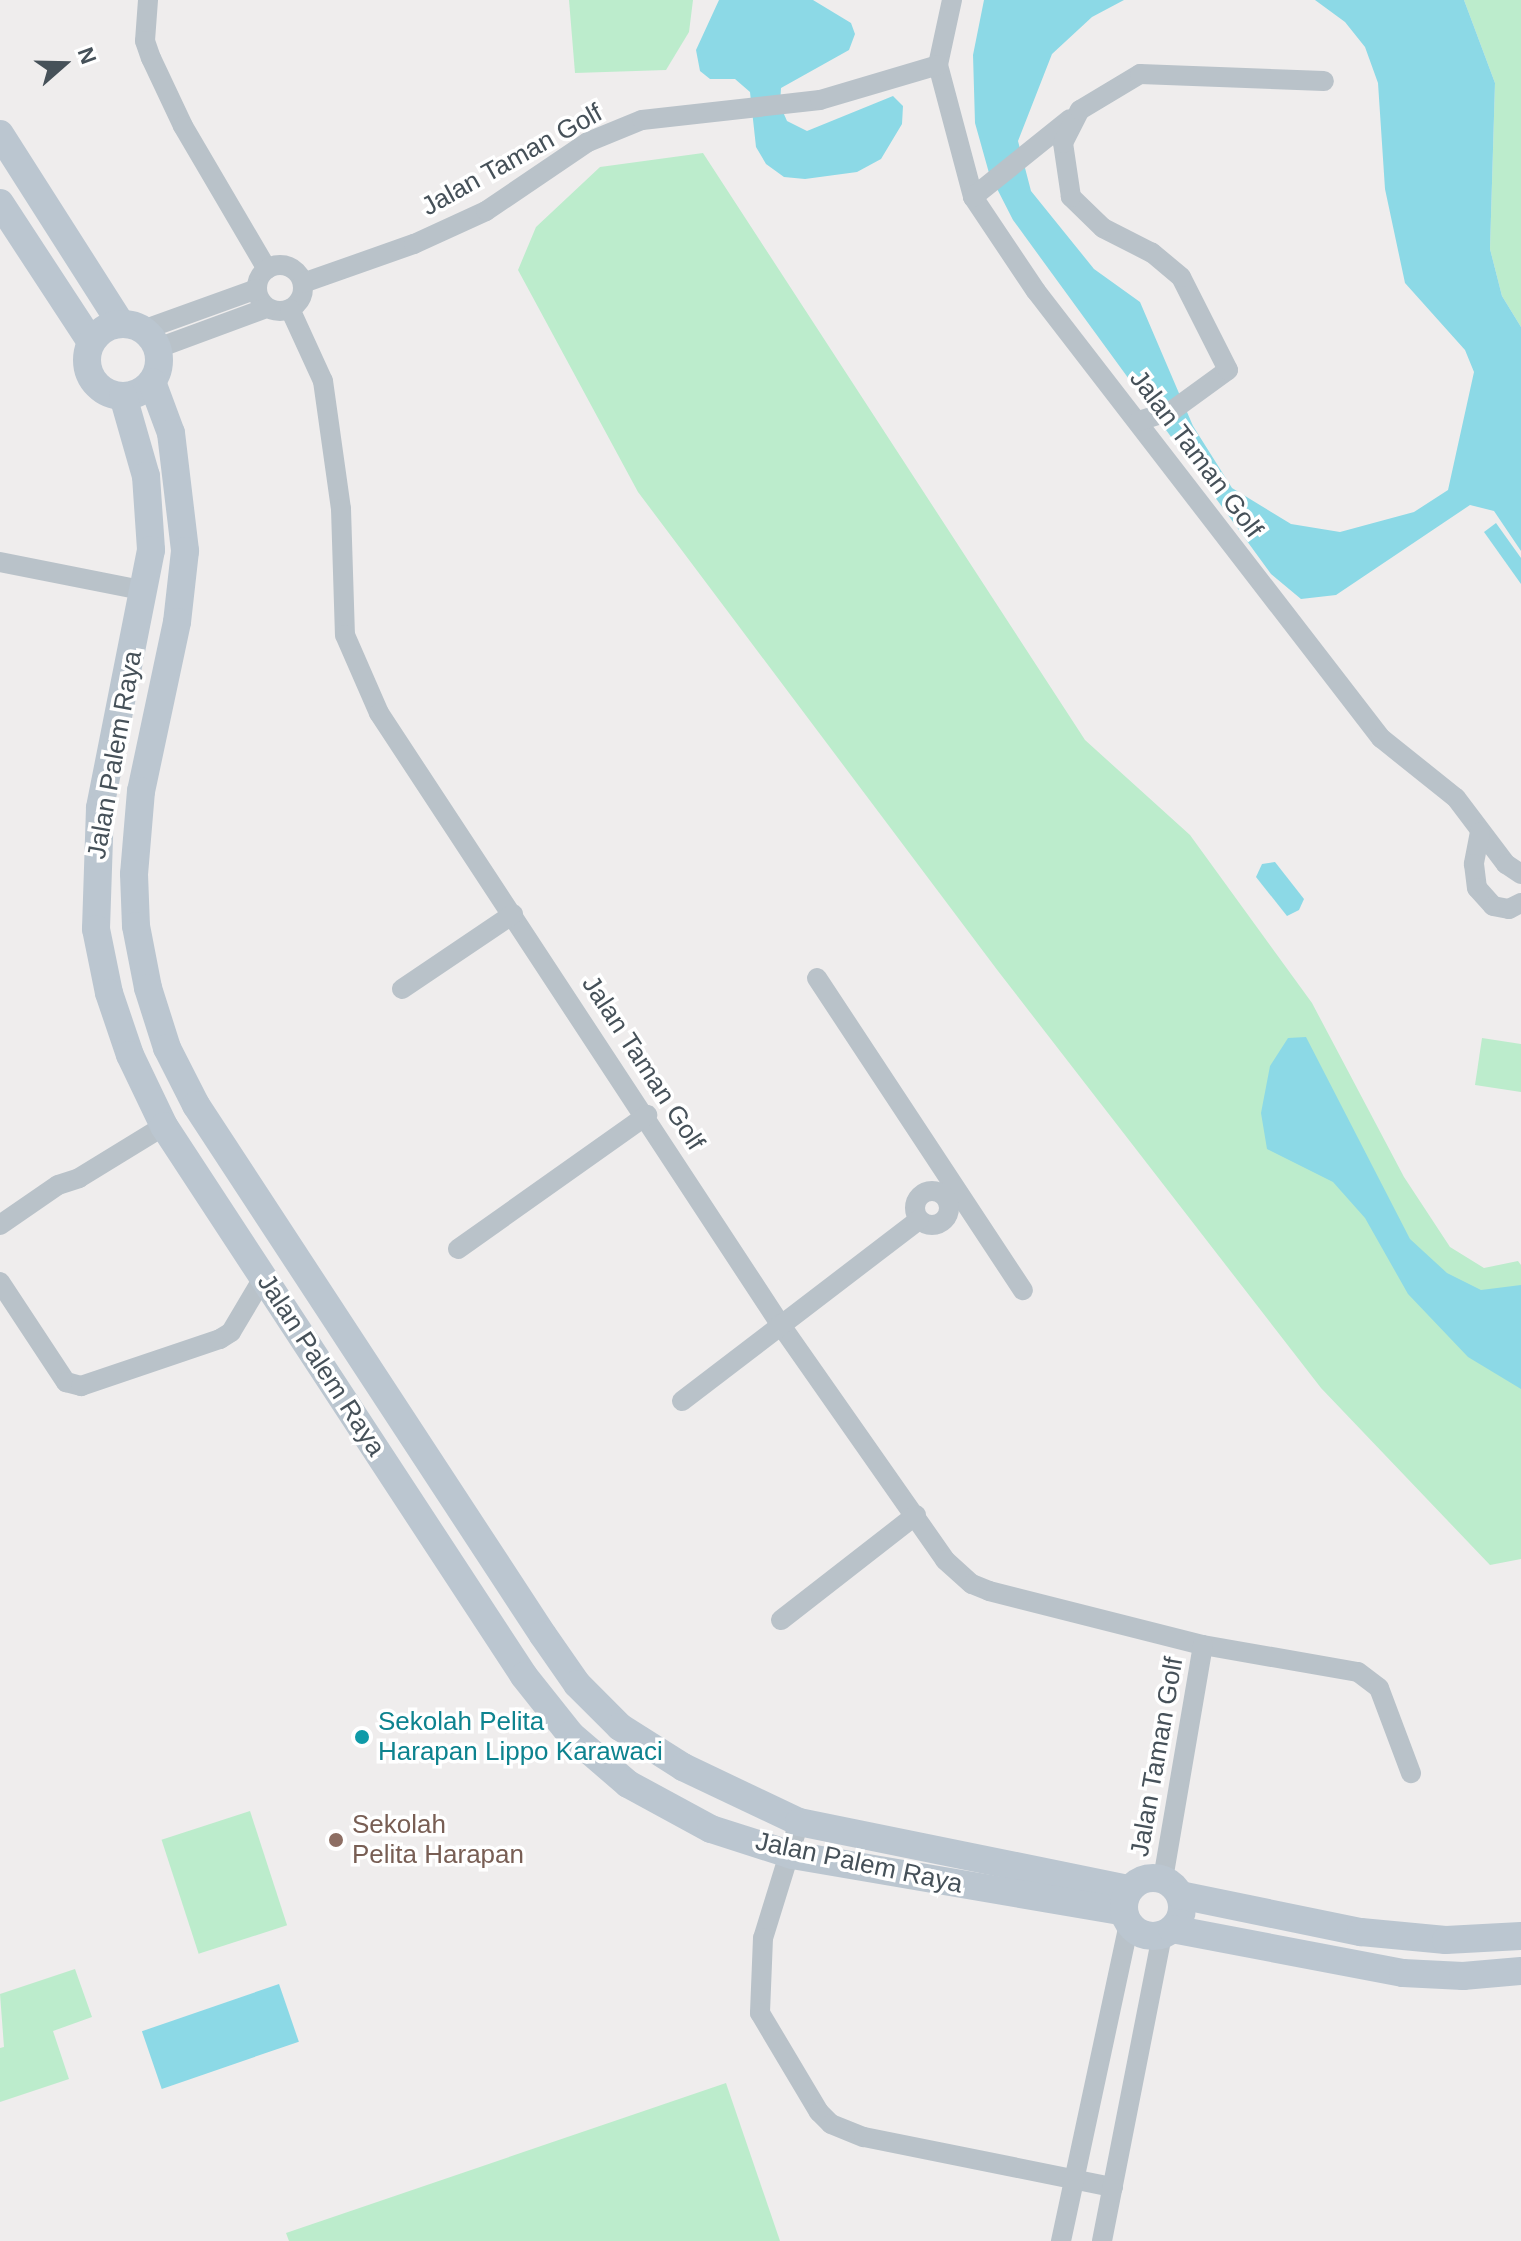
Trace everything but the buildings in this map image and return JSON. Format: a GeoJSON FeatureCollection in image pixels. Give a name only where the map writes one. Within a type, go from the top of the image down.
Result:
{"type":"FeatureCollection","features":[{"type":"Feature","properties":{"kind":"street"},"geometry":{"type":"LineString","coordinates":[[148,0],[145,41],[151,58],[183,126],[267,269]]}},
{"type":"Feature","properties":{"kind":"street","name":"Jalan Taman Golf"},"geometry":{"type":"LineString","coordinates":[[952,0],[938,65],[980,192],[1036,291],[1146,420],[1381,738],[1456,798],[1480,832],[1521,874]]}},
{"type":"Feature","properties":{"kind":"street","name":"Jalan Taman Golf"},"geometry":{"type":"LineString","coordinates":[[303,283],[414,244],[486,211],[588,142],[642,120],[754,111],[820,100],[938,65]]}},
{"type":"Feature","properties":{"kind":"street"},"geometry":{"type":"LineString","coordinates":[[980,192],[1043,144],[1080,110],[1140,74],[1324,81]]}},
{"type":"Feature","properties":{"kind":"street"},"geometry":{"type":"LineString","coordinates":[[1080,110],[1063,143],[1071,197],[1103,228],[1152,253],[1181,277],[1228,370],[1218,381],[1146,420]]}},
{"type":"Feature","properties":{"kind":"street"},"geometry":{"type":"LineString","coordinates":[[0,134],[141,334],[152,382],[123,396],[100,388],[87,367],[91,342],[109,326],[141,334],[267,308],[290,309],[301,299],[303,283],[289,267],[267,269]]}},
{"type":"Feature","properties":{"kind":"street"},"geometry":{"type":"LineString","coordinates":[[0,203],[91,342]]}},
{"type":"Feature","properties":{"kind":"street"},"geometry":{"type":"LineString","coordinates":[[141,334],[257,289],[267,269]]}},
{"type":"Feature","properties":{"kind":"street"},"geometry":{"type":"LineString","coordinates":[[257,289],[267,308]]}},
{"type":"Feature","properties":{"kind":"street","name":"Jalan Taman Golf"},"geometry":{"type":"LineString","coordinates":[[290,309],[323,381],[334,430],[345,635],[379,713],[647,1115],[780,1324],[945,1560],[972,1584],[1203,1645],[1369,1678],[1387,1704],[1411,1773]]}},
{"type":"Feature","properties":{"kind":"street","name":"Jalan Palem Raya"},"geometry":{"type":"LineString","coordinates":[[152,382],[173,446],[185,551],[177,622],[141,791],[134,874],[148,988],[167,1048],[205,1118],[577,1684],[620,1727],[683,1767],[799,1822],[1127,1909]]}},
{"type":"Feature","properties":{"kind":"street","name":"Jalan Palem Raya"},"geometry":{"type":"LineString","coordinates":[[123,396],[146,476],[151,520],[146,591],[100,808],[95,914],[109,993],[162,1120],[524,1676],[571,1735],[628,1784],[711,1829],[792,1855],[1127,1909]]}},
{"type":"Feature","properties":{"kind":"street"},"geometry":{"type":"LineString","coordinates":[[0,562],[146,591]]}},
{"type":"Feature","properties":{"kind":"street"},"geometry":{"type":"LineString","coordinates":[[1480,832],[1474,864],[1477,888],[1493,906],[1509,909],[1521,903]]}},
{"type":"Feature","properties":{"kind":"street"},"geometry":{"type":"LineString","coordinates":[[402,989],[513,914]]}},
{"type":"Feature","properties":{"kind":"street"},"geometry":{"type":"LineString","coordinates":[[817,978],[951,1195],[1023,1290]]}},
{"type":"Feature","properties":{"kind":"street"},"geometry":{"type":"LineString","coordinates":[[458,1249],[647,1115]]}},
{"type":"Feature","properties":{"kind":"street"},"geometry":{"type":"LineString","coordinates":[[0,1225],[58,1185],[79,1178],[162,1120]]}},
{"type":"Feature","properties":{"kind":"street"},"geometry":{"type":"LineString","coordinates":[[682,1401],[919,1220],[933,1226],[945,1219],[951,1195]]}},
{"type":"Feature","properties":{"kind":"street"},"geometry":{"type":"LineString","coordinates":[[3,1293],[66,1382],[81,1386],[220,1339],[231,1332],[263,1278]]}},
{"type":"Feature","properties":{"kind":"street"},"geometry":{"type":"LineString","coordinates":[[781,1620],[916,1515]]}},
{"type":"Feature","properties":{"kind":"street","name":"Jalan Taman Golf"},"geometry":{"type":"LineString","coordinates":[[1171,1887],[1203,1645]]}},
{"type":"Feature","properties":{"kind":"street"},"geometry":{"type":"LineString","coordinates":[[799,1822],[792,1855],[763,1938],[760,2013],[819,2112],[831,2124],[864,2137],[1113,2187]]}},
{"type":"Feature","properties":{"kind":"street"},"geometry":{"type":"LineString","coordinates":[[1061,2241],[1127,1909],[1138,1880],[1361,1932],[1446,1940],[1521,1936]]}},
{"type":"Feature","properties":{"kind":"street"},"geometry":{"type":"LineString","coordinates":[[1102,2241],[1167,1932],[1179,1919],[1171,1887]]}},
{"type":"Feature","properties":{"kind":"street"},"geometry":{"type":"LineString","coordinates":[[1127,1909],[1150,1936],[1167,1932],[1403,1973],[1463,1976],[1521,1971]]}},
{"type":"Feature","properties":{"kind":"green space"},"geometry":{"type":"Polygon","coordinates":[[[569,0],[693,0],[689,32],[666,70],[575,73],[569,0]]]}},
{"type":"Feature","properties":{"kind":"green space"},"geometry":{"type":"Polygon","coordinates":[[[1464,0],[1521,0],[1521,327],[1502,296],[1490,249],[1495,83],[1464,0]]]}},
{"type":"Feature","properties":{"kind":"green space"},"geometry":{"type":"Polygon","coordinates":[[[703,153],[1085,740],[1190,835],[1312,1003],[1404,1177],[1450,1247],[1484,1268],[1518,1261],[1521,1265],[1521,1559],[1490,1565],[1321,1388],[998,971],[638,492],[518,270],[536,227],[600,167],[703,153]]]}},
{"type":"Feature","properties":{"kind":"green space"},"geometry":{"type":"Polygon","coordinates":[[[1482,1038],[1521,1044],[1521,1092],[1475,1085],[1482,1038]]]}},
{"type":"Feature","properties":{"kind":"green space"},"geometry":{"type":"Polygon","coordinates":[[[250,1811],[287,1925],[199,1954],[162,1840],[250,1811]]]}},
{"type":"Feature","properties":{"kind":"green space"},"geometry":{"type":"Polygon","coordinates":[[[75,1969],[92,2017],[53,2031],[69,2079],[0,2102],[0,2048],[4,2047],[0,1994],[75,1969]]]}},
{"type":"Feature","properties":{"kind":"green space"},"geometry":{"type":"Polygon","coordinates":[[[726,2083],[780,2241],[289,2241],[286,2233],[726,2083]]]}},
{"type":"Feature","properties":{"kind":"water"},"geometry":{"type":"Polygon","coordinates":[[[719,0],[813,0],[851,23],[855,34],[849,50],[781,88],[780,105],[787,121],[807,131],[893,96],[903,106],[902,124],[881,159],[857,172],[805,179],[784,177],[766,164],[756,147],[750,92],[735,79],[710,79],[700,71],[696,50],[719,0]]]}},
{"type":"Feature","properties":{"kind":"water"},"geometry":{"type":"Polygon","coordinates":[[[984,0],[1124,0],[1092,17],[1052,54],[1018,141],[1031,191],[1094,269],[1140,302],[1193,426],[1232,488],[1291,524],[1340,532],[1414,512],[1448,490],[1474,372],[1465,350],[1405,283],[1385,189],[1378,83],[1365,47],[1345,22],[1315,0],[1464,0],[1495,83],[1490,249],[1502,296],[1521,327],[1521,551],[1494,511],[1470,505],[1336,595],[1301,599],[1271,574],[1013,220],[989,173],[975,123],[973,55],[984,0]]]}},
{"type":"Feature","properties":{"kind":"water"},"geometry":{"type":"Polygon","coordinates":[[[1496,523],[1521,558],[1521,584],[1484,532],[1496,523]]]}},
{"type":"Feature","properties":{"kind":"water"},"geometry":{"type":"Polygon","coordinates":[[[1275,862],[1304,899],[1299,910],[1287,916],[1256,877],[1262,864],[1275,862]]]}},
{"type":"Feature","properties":{"kind":"water"},"geometry":{"type":"Polygon","coordinates":[[[1306,1037],[1410,1239],[1447,1273],[1481,1290],[1521,1285],[1521,1389],[1468,1357],[1408,1294],[1365,1218],[1333,1182],[1267,1149],[1261,1113],[1270,1066],[1288,1038],[1306,1037]]]}},
{"type":"Feature","properties":{"kind":"water"},"geometry":{"type":"Polygon","coordinates":[[[279,1984],[299,2042],[162,2089],[142,2031],[279,1984]]]}},
{"type":"Feature","properties":{"kind":"place","name":"Sekolah Pelita Harapan Lippo Karawaci"},"geometry":{"type":"Point","coordinates":[362,1737]}},
{"type":"Feature","properties":{"kind":"place","name":"Sekolah Pelita Harapan"},"geometry":{"type":"Point","coordinates":[336,1840]}}]}
